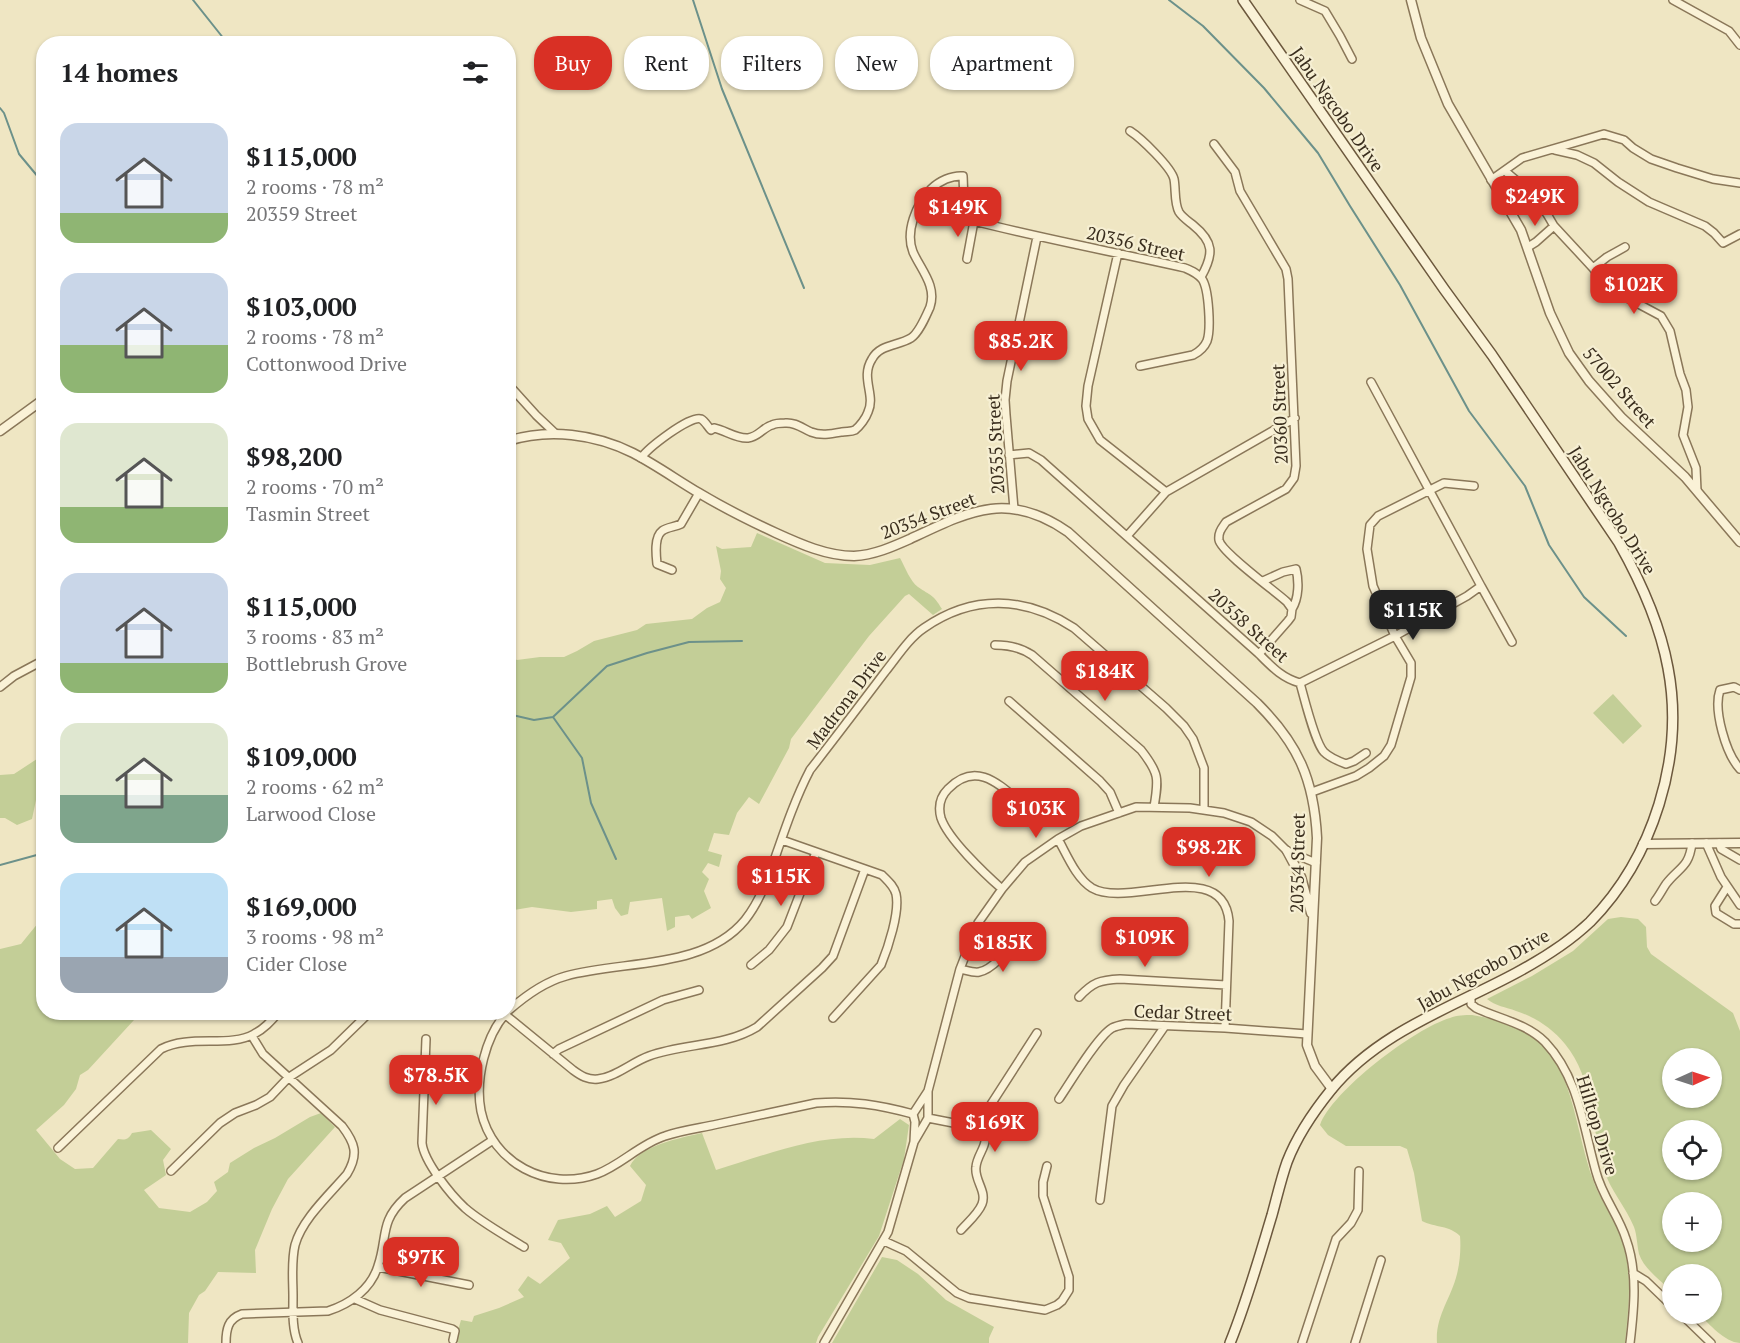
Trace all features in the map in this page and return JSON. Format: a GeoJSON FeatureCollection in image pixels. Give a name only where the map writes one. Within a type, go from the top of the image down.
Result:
{"type":"FeatureCollection","features":[{"type":"Feature","properties":{"kind":"main road","name":"Jabu Ngcobo Drive"},"geometry":{"type":"LineString","coordinates":[[1230,1343],[1242,1316],[1287,1163],[1299,1137],[1332,1089],[1359,1062],[1388,1041],[1516,973],[1582,929],[1598,912],[1617,889],[1643,844],[1663,789],[1670,751],[1672,723],[1669,669],[1648,602],[1636,574],[1596,508],[1492,355],[1243,0]]}},
{"type":"Feature","properties":{"kind":"street"},"geometry":{"type":"LineString","coordinates":[[1300,0],[1325,11],[1352,59]]}},
{"type":"Feature","properties":{"kind":"street","name":"57002 Street"},"geometry":{"type":"LineString","coordinates":[[1411,0],[1420,38],[1448,104],[1521,230],[1554,321],[1576,365],[1621,417],[1685,477],[1740,542]]}},
{"type":"Feature","properties":{"kind":"street"},"geometry":{"type":"LineString","coordinates":[[1673,0],[1729,31],[1740,45]]}},
{"type":"Feature","properties":{"kind":"street"},"geometry":{"type":"LineString","coordinates":[[1130,131],[1142,139],[1170,171],[1174,178],[1179,212],[1198,229],[1210,245],[1210,257],[1201,277]]}},
{"type":"Feature","properties":{"kind":"street"},"geometry":{"type":"LineString","coordinates":[[1491,180],[1522,158],[1596,135],[1612,135],[1624,140],[1651,159],[1713,179],[1740,183]]}},
{"type":"Feature","properties":{"kind":"street","name":"20360 Street"},"geometry":{"type":"LineString","coordinates":[[1214,144],[1235,172],[1240,191],[1286,269],[1296,466],[1296,473],[1286,489],[1226,522],[1219,535],[1221,545],[1231,556],[1263,581],[1292,609]]}},
{"type":"Feature","properties":{"kind":"street"},"geometry":{"type":"LineString","coordinates":[[1553,150],[1577,155],[1594,163],[1649,202],[1705,226],[1723,243],[1740,234]]}},
{"type":"Feature","properties":{"kind":"street"},"geometry":{"type":"LineString","coordinates":[[1505,171],[1529,191],[1554,226],[1593,268],[1605,286],[1661,316],[1670,331],[1686,390],[1688,407],[1683,435],[1695,464],[1697,491]]}},
{"type":"Feature","properties":{"kind":"street"},"geometry":{"type":"LineString","coordinates":[[641,458],[645,452],[678,428],[699,418],[704,420],[711,430],[714,428],[750,438],[770,425],[787,422],[797,424],[820,435],[853,431],[869,410],[870,398],[866,373],[871,360],[878,351],[911,338],[931,303],[929,280],[912,247],[915,213],[932,187],[951,177],[963,175],[964,205],[974,222],[967,259]]}},
{"type":"Feature","properties":{"kind":"street","name":"20356 Street"},"geometry":{"type":"LineString","coordinates":[[974,222],[1185,268],[1201,277],[1208,301],[1208,334],[1204,346],[1200,351],[1187,357],[1140,366]]}},
{"type":"Feature","properties":{"kind":"street"},"geometry":{"type":"LineString","coordinates":[[1528,247],[1554,226]]}},
{"type":"Feature","properties":{"kind":"street","name":"20355 Street"},"geometry":{"type":"LineString","coordinates":[[1014,509],[1005,400],[1037,237]]}},
{"type":"Feature","properties":{"kind":"street"},"geometry":{"type":"LineString","coordinates":[[1593,268],[1625,247]]}},
{"type":"Feature","properties":{"kind":"street"},"geometry":{"type":"LineString","coordinates":[[1119,253],[1088,386],[1086,406],[1088,419],[1100,440],[1166,492]]}},
{"type":"Feature","properties":{"kind":"street"},"geometry":{"type":"LineString","coordinates":[[1371,382],[1512,642]]}},
{"type":"Feature","properties":{"kind":"street"},"geometry":{"type":"LineString","coordinates":[[516,393],[556,434]]}},
{"type":"Feature","properties":{"kind":"street"},"geometry":{"type":"LineString","coordinates":[[0,431],[36,405]]}},
{"type":"Feature","properties":{"kind":"street"},"geometry":{"type":"LineString","coordinates":[[1127,536],[1166,492],[1295,418]]}},
{"type":"Feature","properties":{"kind":"street","name":"20354 Street"},"geometry":{"type":"LineString","coordinates":[[516,439],[556,434],[594,439],[610,444],[641,458],[740,516],[790,540],[841,555],[871,554],[979,510],[1014,509],[1050,520],[1068,532],[1257,703],[1288,738],[1304,769],[1312,792],[1317,827],[1313,925]]}},
{"type":"Feature","properties":{"kind":"street","name":"20358 Street"},"geometry":{"type":"LineString","coordinates":[[1009,455],[1029,453],[1041,460],[1284,677],[1300,683],[1395,636],[1481,586]]}},
{"type":"Feature","properties":{"kind":"street"},"geometry":{"type":"LineString","coordinates":[[1312,792],[1356,776],[1384,756],[1391,745],[1411,677],[1412,669],[1406,653],[1395,636],[1373,586],[1367,549],[1370,525],[1378,516],[1444,483],[1474,486]]}},
{"type":"Feature","properties":{"kind":"street"},"geometry":{"type":"LineString","coordinates":[[672,570],[657,564],[656,551],[659,535],[664,530],[681,524],[699,494]]}},
{"type":"Feature","properties":{"kind":"street"},"geometry":{"type":"LineString","coordinates":[[1259,654],[1291,617],[1298,592],[1296,569],[1263,581]]}},
{"type":"Feature","properties":{"kind":"street","name":"Madrona Drive"},"geometry":{"type":"LineString","coordinates":[[516,1005],[546,983],[566,976],[683,957],[709,946],[743,922],[756,905],[765,885],[799,791],[810,770],[904,648],[922,629],[963,608],[999,603],[1037,608],[1058,617],[1074,628],[1184,726],[1193,739],[1204,768],[1204,810]]}},
{"type":"Feature","properties":{"kind":"street"},"geometry":{"type":"LineString","coordinates":[[995,645],[1009,645],[1026,650],[1141,750],[1152,764],[1157,779],[1154,807]]}},
{"type":"Feature","properties":{"kind":"street"},"geometry":{"type":"LineString","coordinates":[[0,687],[14,676],[36,664]]}},
{"type":"Feature","properties":{"kind":"street"},"geometry":{"type":"LineString","coordinates":[[1300,683],[1320,747],[1334,759],[1347,764],[1366,753]]}},
{"type":"Feature","properties":{"kind":"street"},"geometry":{"type":"LineString","coordinates":[[1740,690],[1734,687],[1720,690],[1718,703],[1727,747],[1734,763],[1740,769]]}},
{"type":"Feature","properties":{"kind":"street"},"geometry":{"type":"LineString","coordinates":[[1009,701],[1100,781],[1110,792],[1119,813]]}},
{"type":"Feature","properties":{"kind":"street"},"geometry":{"type":"LineString","coordinates":[[1002,889],[976,864],[945,827],[939,807],[941,799],[947,789],[961,778],[979,774],[993,781],[1030,810]]}},
{"type":"Feature","properties":{"kind":"street"},"geometry":{"type":"LineString","coordinates":[[914,1142],[927,1118],[928,1091],[960,969],[978,923],[1025,862],[1081,826],[1136,807],[1224,813],[1251,822],[1272,836],[1287,851],[1301,877],[1310,905],[1313,925],[1307,1034],[1309,1054],[1332,1089]]}},
{"type":"Feature","properties":{"kind":"street"},"geometry":{"type":"LineString","coordinates":[[1058,839],[1083,880],[1100,891],[1127,892],[1196,888],[1211,891],[1219,897],[1225,904],[1229,921],[1225,1028]]}},
{"type":"Feature","properties":{"kind":"street"},"geometry":{"type":"LineString","coordinates":[[782,840],[882,875],[896,892],[896,910],[881,965],[833,1018]]}},
{"type":"Feature","properties":{"kind":"street"},"geometry":{"type":"LineString","coordinates":[[1655,901],[1667,883],[1684,866],[1690,855],[1692,843]]}},
{"type":"Feature","properties":{"kind":"street"},"geometry":{"type":"LineString","coordinates":[[1706,843],[1727,887],[1740,905]]}},
{"type":"Feature","properties":{"kind":"street"},"geometry":{"type":"LineString","coordinates":[[1719,843],[1721,849],[1740,860]]}},
{"type":"Feature","properties":{"kind":"street"},"geometry":{"type":"LineString","coordinates":[[1643,844],[1740,843]]}},
{"type":"Feature","properties":{"kind":"street"},"geometry":{"type":"LineString","coordinates":[[1287,851],[1316,863]]}},
{"type":"Feature","properties":{"kind":"street"},"geometry":{"type":"LineString","coordinates":[[751,965],[769,950],[787,927],[816,852]]}},
{"type":"Feature","properties":{"kind":"street"},"geometry":{"type":"LineString","coordinates":[[513,1020],[573,1070],[584,1077],[600,1079],[651,1055],[746,1034],[757,1027],[833,956],[865,868]]}},
{"type":"Feature","properties":{"kind":"street"},"geometry":{"type":"LineString","coordinates":[[1727,887],[1715,906],[1716,913],[1734,924],[1740,924]]}},
{"type":"Feature","properties":{"kind":"street"},"geometry":{"type":"LineString","coordinates":[[960,969],[977,972],[987,970],[1026,928]]}},
{"type":"Feature","properties":{"kind":"street"},"geometry":{"type":"LineString","coordinates":[[1079,997],[1090,986],[1104,980],[1226,985]]}},
{"type":"Feature","properties":{"kind":"street"},"geometry":{"type":"LineString","coordinates":[[553,1054],[559,1049],[663,1000],[699,990]]}},
{"type":"Feature","properties":{"kind":"street","name":"Hilltop Drive"},"geometry":{"type":"LineString","coordinates":[[1471,995],[1471,1004],[1476,1008],[1519,1024],[1534,1033],[1556,1055],[1575,1090],[1596,1173],[1627,1241],[1633,1273],[1634,1297],[1630,1343]]}},
{"type":"Feature","properties":{"kind":"street"},"geometry":{"type":"LineString","coordinates":[[58,1148],[161,1049],[177,1042],[252,1036],[272,1020]]}},
{"type":"Feature","properties":{"kind":"street"},"geometry":{"type":"LineString","coordinates":[[171,1171],[220,1123],[235,1113],[270,1097],[288,1078],[327,1054],[362,1020]]}},
{"type":"Feature","properties":{"kind":"street","name":"Madrona Drive"},"geometry":{"type":"LineString","coordinates":[[501,1020],[489,1042],[481,1071],[479,1098],[482,1113],[493,1140],[505,1155],[525,1170],[549,1178],[572,1179],[599,1173],[664,1136],[816,1103],[860,1102],[885,1106],[915,1115]]}},
{"type":"Feature","properties":{"kind":"street","name":"Cedar Street"},"geometry":{"type":"LineString","coordinates":[[1059,1099],[1101,1038],[1112,1028],[1126,1024],[1307,1034]]}},
{"type":"Feature","properties":{"kind":"street"},"geometry":{"type":"LineString","coordinates":[[1100,1200],[1112,1106],[1165,1026]]}},
{"type":"Feature","properties":{"kind":"street"},"geometry":{"type":"LineString","coordinates":[[979,1128],[988,1109],[1037,1033]]}},
{"type":"Feature","properties":{"kind":"street"},"geometry":{"type":"LineString","coordinates":[[252,1036],[263,1054],[342,1126],[350,1137],[354,1153],[352,1166],[347,1174],[303,1226],[299,1235],[293,1258],[293,1312],[298,1343]]}},
{"type":"Feature","properties":{"kind":"street"},"geometry":{"type":"LineString","coordinates":[[426,1039],[422,1143],[424,1154],[465,1208],[524,1247]]}},
{"type":"Feature","properties":{"kind":"street"},"geometry":{"type":"LineString","coordinates":[[824,1343],[884,1241],[900,1197],[914,1142],[915,1115],[928,1091]]}},
{"type":"Feature","properties":{"kind":"street"},"geometry":{"type":"LineString","coordinates":[[915,1115],[923,1108],[927,1118]]}},
{"type":"Feature","properties":{"kind":"street"},"geometry":{"type":"LineString","coordinates":[[915,1115],[919,1124],[927,1118],[979,1128],[986,1136],[986,1142],[975,1169],[983,1191],[983,1200],[978,1212],[961,1230]]}},
{"type":"Feature","properties":{"kind":"street"},"geometry":{"type":"LineString","coordinates":[[226,1343],[228,1324],[237,1316],[250,1312],[328,1311],[355,1299],[367,1287],[378,1267],[386,1225],[393,1209],[438,1175],[493,1140]]}},
{"type":"Feature","properties":{"kind":"street"},"geometry":{"type":"LineString","coordinates":[[884,1241],[906,1251],[957,1293],[969,1298],[1041,1310],[1057,1305],[1066,1295],[1070,1284],[1043,1196],[1043,1182],[1047,1166]]}},
{"type":"Feature","properties":{"kind":"street"},"geometry":{"type":"LineString","coordinates":[[1302,1343],[1336,1239],[1351,1223],[1358,1210],[1359,1171]]}},
{"type":"Feature","properties":{"kind":"street"},"geometry":{"type":"LineString","coordinates":[[1355,1343],[1381,1260]]}},
{"type":"Feature","properties":{"kind":"street"},"geometry":{"type":"LineString","coordinates":[[378,1267],[469,1285]]}},
{"type":"Feature","properties":{"kind":"street"},"geometry":{"type":"LineString","coordinates":[[1633,1273],[1646,1281],[1662,1296]]}},
{"type":"Feature","properties":{"kind":"street"},"geometry":{"type":"LineString","coordinates":[[355,1299],[380,1310],[452,1329],[455,1332],[453,1340]]}},
{"type":"Feature","properties":{"kind":"street"},"geometry":{"type":"LineString","coordinates":[[1691,1324],[1711,1343]]}},
{"type":"Feature","properties":{"kind":"green space"},"geometry":{"type":"Polygon","coordinates":[[[757,533],[825,563],[870,565],[900,558],[910,578],[934,598],[942,609],[933,615],[909,594],[905,596],[869,636],[791,739],[789,748],[759,804],[749,797],[737,813],[729,835],[714,833],[708,851],[722,855],[719,867],[708,863],[702,872],[709,879],[704,891],[711,908],[692,919],[689,915],[675,917],[675,927],[667,931],[662,898],[630,902],[628,914],[621,916],[612,899],[597,901],[597,909],[571,912],[532,907],[516,910],[516,660],[564,657],[594,641],[637,630],[646,624],[692,619],[720,602],[726,588],[720,579],[721,571],[716,546],[722,549],[751,547],[757,533]]]}},
{"type":"Feature","properties":{"kind":"green space"},"geometry":{"type":"Polygon","coordinates":[[[1613,694],[1642,726],[1623,744],[1593,713],[1613,694]]]}},
{"type":"Feature","properties":{"kind":"green space"},"geometry":{"type":"Polygon","coordinates":[[[36,760],[36,800],[32,819],[17,825],[5,818],[0,818],[0,775],[14,774],[36,760]]]}},
{"type":"Feature","properties":{"kind":"green space"},"geometry":{"type":"Polygon","coordinates":[[[1621,917],[1638,919],[1646,927],[1647,947],[1651,954],[1733,1013],[1740,1031],[1740,1343],[1723,1336],[1709,1324],[1722,1324],[1722,1264],[1662,1264],[1662,1282],[1641,1259],[1634,1227],[1604,1170],[1582,1073],[1565,1044],[1549,1028],[1536,1020],[1487,999],[1532,976],[1573,951],[1608,919],[1621,917]]]}},
{"type":"Feature","properties":{"kind":"green space"},"geometry":{"type":"Polygon","coordinates":[[[36,926],[36,1020],[134,1020],[88,1070],[80,1075],[76,1089],[64,1105],[36,1130],[60,1159],[75,1169],[93,1168],[118,1139],[126,1139],[132,1133],[151,1130],[171,1149],[163,1160],[166,1175],[144,1190],[159,1208],[190,1212],[207,1202],[217,1191],[214,1182],[228,1172],[230,1163],[254,1148],[321,1113],[335,1127],[288,1179],[272,1209],[255,1250],[256,1273],[218,1272],[205,1291],[199,1295],[189,1313],[188,1343],[0,1343],[0,949],[21,944],[36,926]]]}},
{"type":"Feature","properties":{"kind":"green space"},"geometry":{"type":"Polygon","coordinates":[[[1472,1015],[1506,1023],[1531,1036],[1548,1052],[1561,1072],[1570,1095],[1597,1191],[1623,1244],[1629,1286],[1625,1343],[1437,1343],[1438,1324],[1458,1269],[1460,1236],[1451,1230],[1422,1221],[1414,1173],[1407,1149],[1400,1146],[1346,1146],[1328,1135],[1320,1125],[1340,1095],[1376,1062],[1435,1024],[1455,1016],[1472,1015]]]}},
{"type":"Feature","properties":{"kind":"green space"},"geometry":{"type":"Polygon","coordinates":[[[900,1119],[909,1125],[904,1159],[879,1236],[816,1343],[459,1343],[455,1341],[461,1320],[472,1322],[474,1316],[524,1297],[518,1290],[528,1276],[540,1284],[570,1258],[561,1243],[548,1240],[558,1220],[590,1214],[607,1206],[615,1217],[641,1201],[646,1185],[630,1166],[635,1159],[652,1148],[702,1133],[716,1170],[814,1142],[854,1138],[874,1139],[900,1119]]]}},
{"type":"Feature","properties":{"kind":"green space"},"geometry":{"type":"Polygon","coordinates":[[[882,1257],[897,1260],[918,1274],[946,1300],[994,1327],[989,1343],[832,1343],[882,1257]]]}},
{"type":"Feature","properties":{"kind":"waterway"},"geometry":{"type":"LineString","coordinates":[[193,0],[222,36]]}},
{"type":"Feature","properties":{"kind":"waterway"},"geometry":{"type":"LineString","coordinates":[[693,0],[722,89],[804,288]]}},
{"type":"Feature","properties":{"kind":"waterway"},"geometry":{"type":"LineString","coordinates":[[1169,0],[1203,26],[1264,88],[1318,153],[1400,285],[1469,411],[1525,486],[1549,545],[1584,597],[1626,636]]}},
{"type":"Feature","properties":{"kind":"waterway"},"geometry":{"type":"LineString","coordinates":[[0,108],[19,154],[36,174]]}},
{"type":"Feature","properties":{"kind":"waterway"},"geometry":{"type":"LineString","coordinates":[[516,716],[534,720],[553,717],[607,666],[689,642],[742,641]]}},
{"type":"Feature","properties":{"kind":"waterway"},"geometry":{"type":"LineString","coordinates":[[553,717],[582,758],[591,803],[616,859]]}},
{"type":"Feature","properties":{"kind":"waterway"},"geometry":{"type":"LineString","coordinates":[[0,865],[36,855]]}}]}
